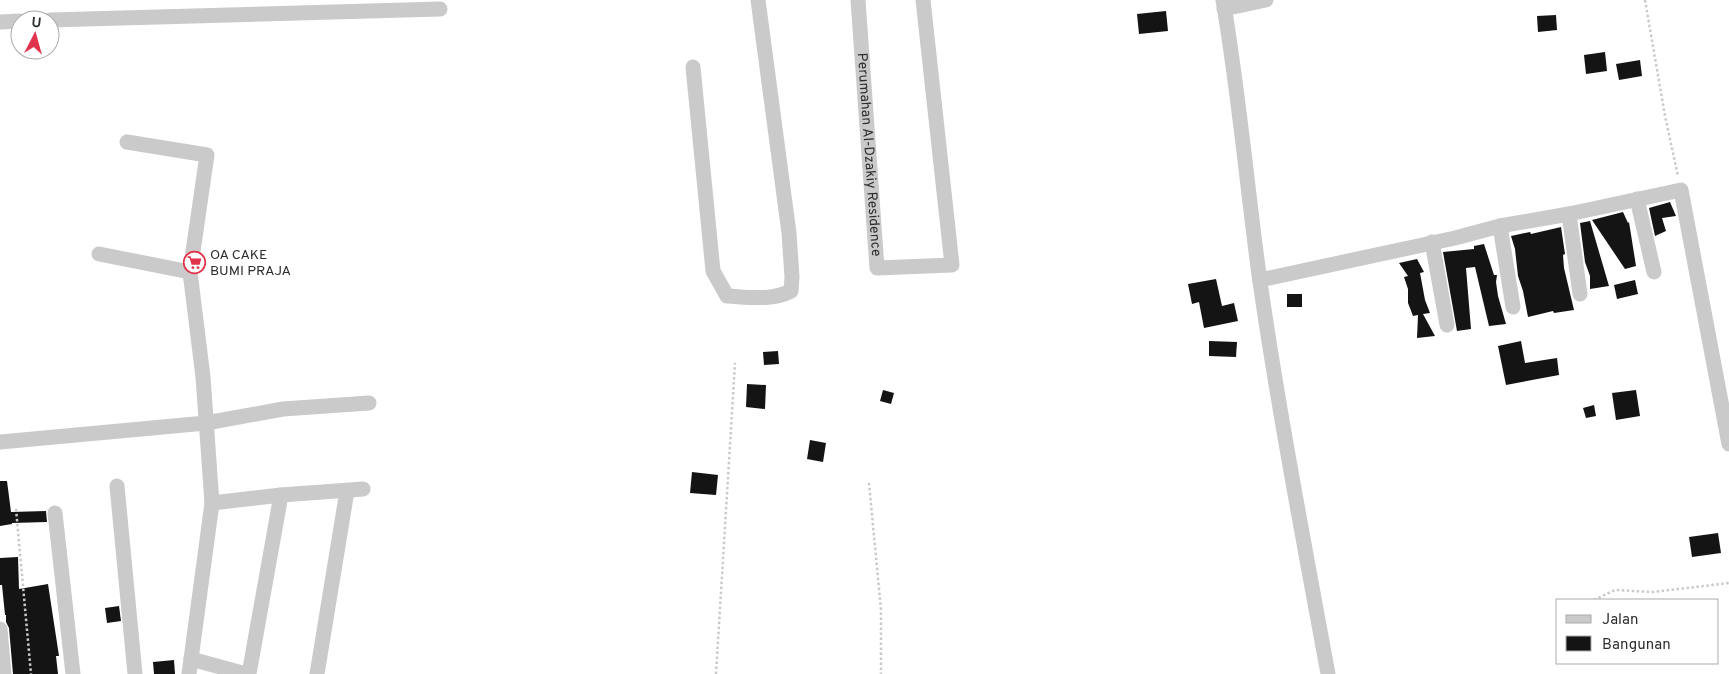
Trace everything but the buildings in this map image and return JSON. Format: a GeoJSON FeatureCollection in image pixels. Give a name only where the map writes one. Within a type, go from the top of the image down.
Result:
{"type":"FeatureCollection","features":[{"type":"Feature","properties":{"kind":"street"},"geometry":{"type":"LineString","coordinates":[[693,68],[713,271],[727,296],[782,295],[791,291],[789,233],[758,0]]}},
{"type":"Feature","properties":{"kind":"street","name":"Perumahan Al-Dzakiy Residence"},"geometry":{"type":"LineString","coordinates":[[858,0],[877,268],[952,265],[923,0]]}},
{"type":"Feature","properties":{"kind":"street"},"geometry":{"type":"LineString","coordinates":[[1266,0],[1223,4],[1235,73],[1260,280],[1278,398],[1328,674]]}},
{"type":"Feature","properties":{"kind":"street"},"geometry":{"type":"LineString","coordinates":[[60,20],[440,9]]}},
{"type":"Feature","properties":{"kind":"street"},"geometry":{"type":"LineString","coordinates":[[127,142],[207,154],[190,272],[203,377],[212,503],[190,666],[248,674],[281,495]]}},
{"type":"Feature","properties":{"kind":"street"},"geometry":{"type":"LineString","coordinates":[[1260,280],[1500,226],[1569,214],[1681,190],[1727,421],[1729,444]]}},
{"type":"Feature","properties":{"kind":"street"},"geometry":{"type":"LineString","coordinates":[[1637,199],[1654,272]]}},
{"type":"Feature","properties":{"kind":"street"},"geometry":{"type":"LineString","coordinates":[[1569,214],[1580,294]]}},
{"type":"Feature","properties":{"kind":"street"},"geometry":{"type":"LineString","coordinates":[[1500,226],[1513,307]]}},
{"type":"Feature","properties":{"kind":"street"},"geometry":{"type":"LineString","coordinates":[[1432,242],[1447,325]]}},
{"type":"Feature","properties":{"kind":"street"},"geometry":{"type":"LineString","coordinates":[[100,254],[190,272]]}},
{"type":"Feature","properties":{"kind":"street"},"geometry":{"type":"LineString","coordinates":[[0,442],[206,423],[283,409],[369,403]]}},
{"type":"Feature","properties":{"kind":"street"},"geometry":{"type":"LineString","coordinates":[[117,486],[135,674]]}},
{"type":"Feature","properties":{"kind":"street"},"geometry":{"type":"LineString","coordinates":[[212,503],[281,495],[363,489]]}},
{"type":"Feature","properties":{"kind":"street"},"geometry":{"type":"LineString","coordinates":[[317,674],[347,491]]}},
{"type":"Feature","properties":{"kind":"street"},"geometry":{"type":"LineString","coordinates":[[55,512],[73,674]]}},
{"type":"Feature","properties":{"kind":"street"},"geometry":{"type":"LineString","coordinates":[[0,629],[4,674]]}},
{"type":"Feature","properties":{"kind":"path"},"geometry":{"type":"LineString","coordinates":[[1645,0],[1665,116],[1681,190]]}},
{"type":"Feature","properties":{"kind":"path"},"geometry":{"type":"LineString","coordinates":[[716,674],[735,364]]}},
{"type":"Feature","properties":{"kind":"path"},"geometry":{"type":"LineString","coordinates":[[869,483],[881,610],[881,674]]}},
{"type":"Feature","properties":{"kind":"path"},"geometry":{"type":"LineString","coordinates":[[16,509],[31,674]]}},
{"type":"Feature","properties":{"kind":"path"},"geometry":{"type":"LineString","coordinates":[[1596,599],[1615,590],[1653,592],[1729,583]]}},
{"type":"Feature","properties":{"kind":"place","name":"OA CAKE BUMI PRAJA"},"geometry":{"type":"Point","coordinates":[194,263]}}]}
